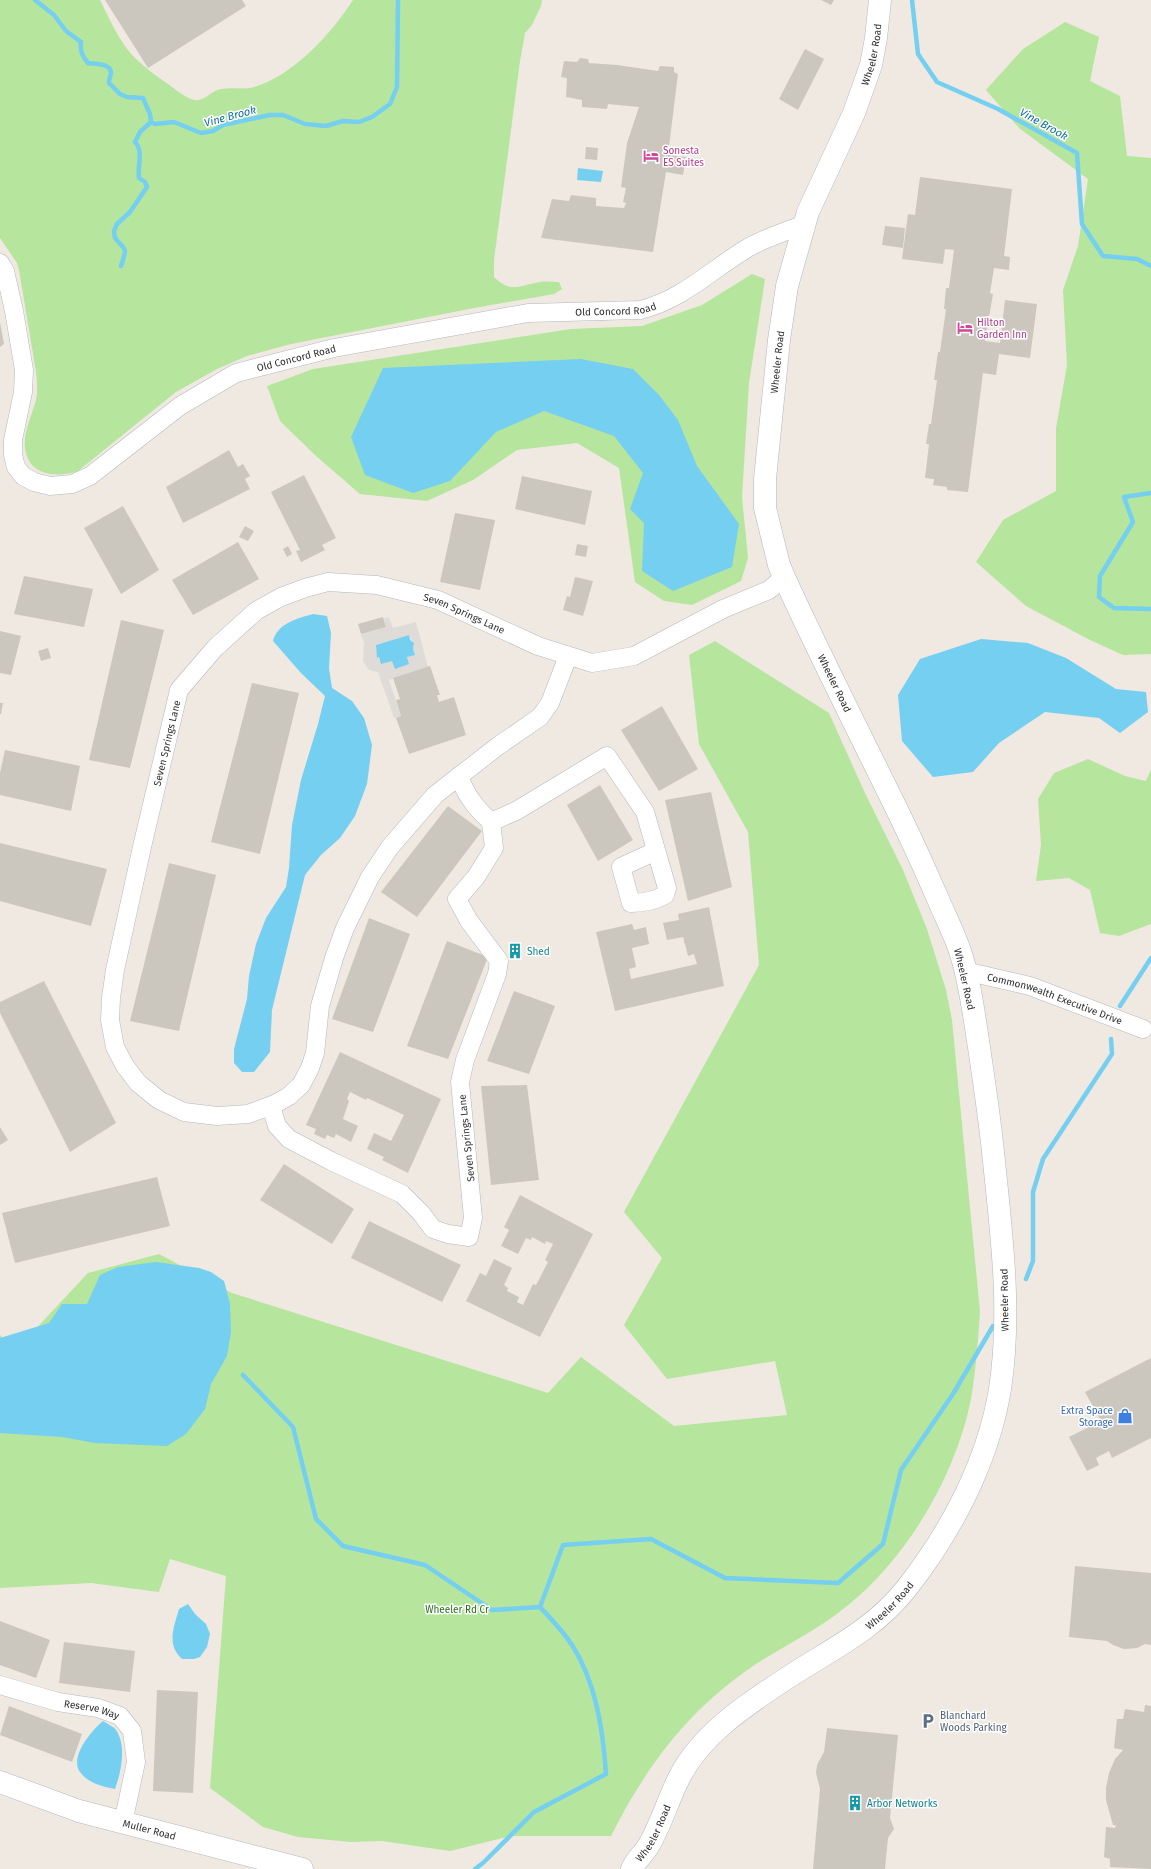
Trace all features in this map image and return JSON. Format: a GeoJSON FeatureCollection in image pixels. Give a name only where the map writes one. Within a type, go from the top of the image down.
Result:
{"type":"FeatureCollection","features":[{"type":"Feature","properties":{"kind":"main road","name":"Wheeler Road"},"geometry":{"type":"LineString","coordinates":[[632,1869],[636,1860],[647,1850],[680,1774],[697,1751],[719,1728],[741,1709],[785,1679],[830,1653],[881,1617],[905,1591],[931,1554],[957,1511],[977,1470],[990,1433],[1000,1390],[1004,1343],[1005,1286],[988,1103],[961,952],[920,857],[784,577],[779,565],[765,508],[765,479],[779,340],[787,286],[804,225],[863,90],[871,65],[876,38],[880,0]]}},
{"type":"Feature","properties":{"kind":"main road","name":"Muller Road"},"geometry":{"type":"LineString","coordinates":[[0,1782],[79,1811],[302,1869]]}},
{"type":"Feature","properties":{"kind":"street","name":"Old Concord Road"},"geometry":{"type":"LineString","coordinates":[[0,263],[5,271],[14,311],[24,370],[23,392],[12,445],[14,462],[19,471],[29,480],[41,485],[61,486],[72,484],[90,476],[180,406],[236,372],[334,348],[528,313],[640,310],[657,306],[672,299],[746,249],[772,236],[804,225]]}},
{"type":"Feature","properties":{"kind":"street","name":"Seven Springs Lane"},"geometry":{"type":"LineString","coordinates":[[568,656],[550,703],[540,717],[498,746],[435,795],[390,847],[370,876],[345,928],[334,958],[320,1006],[315,1053],[310,1068],[301,1085],[289,1096],[271,1106],[248,1114],[208,1116],[184,1112],[158,1100],[138,1083],[125,1066],[115,1047],[110,1020],[115,970],[143,840],[180,690],[215,648],[256,612],[281,597],[304,588],[328,582],[377,585],[438,600],[538,646],[592,663],[634,656],[723,609],[769,590],[784,577]]}},
{"type":"Feature","properties":{"kind":"street"},"geometry":{"type":"LineString","coordinates":[[459,776],[465,793],[491,822],[516,811],[607,756],[645,812],[656,851]]}},
{"type":"Feature","properties":{"kind":"street","name":"Seven Springs Lane"},"geometry":{"type":"LineString","coordinates":[[271,1106],[277,1126],[289,1138],[332,1161],[402,1194],[421,1213],[433,1229],[448,1234],[469,1237],[473,1218],[460,1082],[465,1060],[497,974],[499,961],[469,921],[457,899],[476,877],[494,848],[491,822]]}},
{"type":"Feature","properties":{"kind":"street","name":"Commonwealth Executive Drive"},"geometry":{"type":"LineString","coordinates":[[965,971],[1030,986],[1148,1030]]}},
{"type":"Feature","properties":{"kind":"street","name":"Reserve Way"},"geometry":{"type":"LineString","coordinates":[[0,1685],[58,1702],[98,1708],[120,1716],[132,1732],[136,1762],[123,1823]]}},
{"type":"Feature","properties":{"kind":"green space"},"geometry":{"type":"Polygon","coordinates":[[[0,0],[100,0],[119,38],[134,57],[150,71],[188,98],[199,100],[221,89],[254,87],[283,73],[310,52],[323,39],[353,0],[542,0],[541,6],[532,25],[525,33],[520,61],[494,260],[494,277],[500,282],[511,287],[542,282],[559,282],[562,289],[554,294],[291,344],[247,356],[217,369],[176,392],[78,471],[61,474],[45,473],[32,464],[27,457],[25,448],[25,436],[37,397],[36,372],[19,270],[17,263],[0,238],[0,0]]]}},
{"type":"Feature","properties":{"kind":"green space"},"geometry":{"type":"Polygon","coordinates":[[[1065,22],[1099,37],[1090,81],[1120,96],[1127,156],[1151,158],[1151,654],[1123,655],[1090,640],[1026,606],[976,562],[1003,520],[1056,491],[1056,428],[1067,365],[1063,290],[1078,246],[1088,179],[1019,128],[986,90],[1023,49],[1065,22]]]}},
{"type":"Feature","properties":{"kind":"green space"},"geometry":{"type":"Polygon","coordinates":[[[752,274],[765,279],[749,383],[742,497],[748,558],[741,581],[692,605],[664,601],[635,582],[619,468],[577,443],[517,450],[473,480],[427,501],[360,494],[316,456],[280,421],[267,386],[313,369],[571,329],[642,326],[702,305],[752,274]]]}},
{"type":"Feature","properties":{"kind":"green space","name":"Wheeler Rd Cr"},"geometry":{"type":"Polygon","coordinates":[[[715,641],[829,713],[864,791],[903,870],[927,929],[946,990],[952,1020],[980,1312],[976,1366],[971,1399],[964,1428],[954,1457],[926,1513],[890,1564],[847,1606],[823,1624],[746,1671],[704,1706],[685,1725],[652,1766],[637,1788],[611,1836],[511,1836],[450,1851],[382,1841],[351,1842],[298,1837],[263,1827],[210,1788],[226,1576],[170,1559],[159,1592],[91,1583],[0,1588],[0,1335],[15,1351],[88,1273],[159,1254],[232,1293],[548,1393],[581,1357],[674,1426],[787,1415],[775,1361],[667,1379],[624,1325],[662,1258],[624,1212],[759,965],[748,832],[699,744],[689,655],[715,641]]]}},
{"type":"Feature","properties":{"kind":"green space"},"geometry":{"type":"Polygon","coordinates":[[[1088,759],[1125,776],[1146,781],[1151,769],[1151,924],[1119,936],[1100,933],[1090,890],[1069,878],[1036,881],[1041,845],[1038,799],[1054,773],[1088,759]]]}},
{"type":"Feature","properties":{"kind":"shaded area"},"geometry":{"type":"Polygon","coordinates":[[[389,617],[393,628],[416,622],[428,667],[389,680],[401,716],[394,718],[378,672],[369,670],[363,661],[364,643],[361,634],[386,627],[384,618],[389,617]],[[409,635],[376,645],[378,658],[409,664],[407,657],[414,646],[409,635]]]}},
{"type":"Feature","properties":{"kind":"water"},"geometry":{"type":"Polygon","coordinates":[[[578,168],[603,171],[601,182],[577,180],[578,168]]]}},
{"type":"Feature","properties":{"kind":"water"},"geometry":{"type":"Polygon","coordinates":[[[581,359],[633,369],[659,395],[678,420],[697,466],[739,524],[732,567],[673,591],[642,571],[644,523],[630,509],[643,473],[614,436],[544,411],[496,432],[450,481],[413,493],[365,475],[351,437],[383,368],[581,359]]]}},
{"type":"Feature","properties":{"kind":"water"},"geometry":{"type":"Polygon","coordinates":[[[313,614],[327,616],[331,633],[329,668],[332,688],[352,701],[364,718],[372,745],[367,784],[355,816],[340,838],[321,855],[305,875],[272,1010],[270,1052],[254,1072],[242,1072],[234,1063],[234,1049],[247,999],[249,976],[256,944],[266,918],[286,887],[292,825],[301,780],[325,696],[301,673],[273,641],[275,635],[283,626],[294,620],[313,614]]]}},
{"type":"Feature","properties":{"kind":"water"},"geometry":{"type":"Polygon","coordinates":[[[409,635],[410,640],[414,643],[413,649],[415,655],[407,657],[409,664],[395,669],[392,661],[381,664],[379,657],[377,658],[376,645],[409,635]]]}},
{"type":"Feature","properties":{"kind":"water"},"geometry":{"type":"Polygon","coordinates":[[[981,639],[1028,643],[1066,658],[1116,689],[1146,692],[1148,712],[1120,733],[1099,718],[1045,712],[999,743],[973,772],[933,777],[902,741],[898,695],[920,659],[981,639]]]}},
{"type":"Feature","properties":{"kind":"water"},"geometry":{"type":"Polygon","coordinates":[[[156,1262],[199,1268],[211,1272],[224,1281],[230,1304],[231,1332],[227,1356],[211,1384],[205,1409],[186,1434],[167,1446],[95,1443],[62,1437],[0,1433],[0,1338],[49,1323],[62,1304],[87,1304],[100,1275],[118,1267],[156,1262]]]}},
{"type":"Feature","properties":{"kind":"water"},"geometry":{"type":"Polygon","coordinates":[[[188,1604],[195,1614],[206,1624],[210,1634],[207,1647],[200,1657],[194,1659],[182,1659],[174,1647],[173,1635],[179,1609],[188,1604]]]}},
{"type":"Feature","properties":{"kind":"water"},"geometry":{"type":"Polygon","coordinates":[[[103,1721],[116,1730],[121,1744],[121,1767],[115,1789],[91,1782],[83,1776],[77,1766],[77,1759],[83,1744],[103,1721]]]}},
{"type":"Feature","properties":{"kind":"building"},"geometry":{"type":"Polygon","coordinates":[[[105,0],[242,0],[246,6],[148,68],[105,0]]]}},
{"type":"Feature","properties":{"kind":"building"},"geometry":{"type":"Polygon","coordinates":[[[821,0],[834,0],[831,5],[821,0]]]}},
{"type":"Feature","properties":{"kind":"building"},"geometry":{"type":"Polygon","coordinates":[[[805,49],[824,59],[798,110],[779,99],[805,49]]]}},
{"type":"Feature","properties":{"kind":"building","name":"Sonesta ES Suites"},"geometry":{"type":"Polygon","coordinates":[[[580,58],[588,59],[589,63],[617,65],[658,71],[660,66],[674,67],[674,72],[678,74],[668,155],[686,157],[683,175],[666,172],[653,252],[541,238],[552,199],[569,201],[571,195],[596,198],[596,206],[624,208],[626,203],[623,202],[626,188],[621,187],[627,143],[639,107],[608,104],[607,109],[582,107],[582,100],[566,97],[567,78],[561,77],[564,61],[577,62],[580,58]]]}},
{"type":"Feature","properties":{"kind":"building"},"geometry":{"type":"Polygon","coordinates":[[[586,147],[598,148],[597,160],[585,159],[586,147]]]}},
{"type":"Feature","properties":{"kind":"building","name":"Hilton Garden Inn"},"geometry":{"type":"Polygon","coordinates":[[[920,177],[1012,189],[1004,256],[1010,257],[1009,270],[994,268],[990,293],[993,294],[985,341],[1000,343],[1005,300],[1037,304],[1030,358],[999,354],[996,375],[983,373],[968,492],[947,490],[947,487],[933,485],[934,479],[925,478],[929,444],[926,444],[929,424],[931,424],[937,380],[934,380],[938,352],[940,352],[946,309],[944,309],[946,288],[949,288],[954,250],[945,249],[943,264],[902,259],[908,214],[915,215],[920,177]]]}},
{"type":"Feature","properties":{"kind":"building"},"geometry":{"type":"Polygon","coordinates":[[[885,226],[905,228],[903,248],[882,245],[885,226]]]}},
{"type":"Feature","properties":{"kind":"building"},"geometry":{"type":"Polygon","coordinates":[[[0,322],[4,344],[0,347],[0,322]]]}},
{"type":"Feature","properties":{"kind":"building"},"geometry":{"type":"Polygon","coordinates":[[[229,450],[238,467],[243,464],[250,476],[245,479],[250,489],[183,523],[166,487],[229,450]]]}},
{"type":"Feature","properties":{"kind":"building"},"geometry":{"type":"Polygon","coordinates":[[[304,475],[336,538],[322,545],[325,550],[301,562],[296,551],[300,550],[271,492],[304,475]]]}},
{"type":"Feature","properties":{"kind":"building"},"geometry":{"type":"Polygon","coordinates":[[[522,476],[592,491],[585,525],[515,509],[522,476]]]}},
{"type":"Feature","properties":{"kind":"building"},"geometry":{"type":"Polygon","coordinates":[[[123,506],[159,570],[121,594],[84,528],[123,506]]]}},
{"type":"Feature","properties":{"kind":"building"},"geometry":{"type":"Polygon","coordinates":[[[455,513],[495,520],[480,590],[440,582],[455,513]]]}},
{"type":"Feature","properties":{"kind":"building"},"geometry":{"type":"Polygon","coordinates":[[[245,526],[254,531],[248,541],[239,537],[245,526]]]}},
{"type":"Feature","properties":{"kind":"building"},"geometry":{"type":"Polygon","coordinates":[[[238,542],[259,579],[193,615],[172,580],[238,542]]]}},
{"type":"Feature","properties":{"kind":"building"},"geometry":{"type":"Polygon","coordinates":[[[577,544],[588,546],[586,557],[575,555],[577,544]]]}},
{"type":"Feature","properties":{"kind":"building"},"geometry":{"type":"Polygon","coordinates":[[[288,546],[292,554],[287,557],[283,549],[288,546]]]}},
{"type":"Feature","properties":{"kind":"building"},"geometry":{"type":"Polygon","coordinates":[[[24,576],[93,589],[84,627],[14,614],[24,576]]]}},
{"type":"Feature","properties":{"kind":"building"},"geometry":{"type":"Polygon","coordinates":[[[575,577],[593,581],[583,616],[563,610],[567,596],[570,597],[575,577]]]}},
{"type":"Feature","properties":{"kind":"building"},"geometry":{"type":"Polygon","coordinates":[[[383,617],[386,627],[361,634],[358,624],[383,617]]]}},
{"type":"Feature","properties":{"kind":"building"},"geometry":{"type":"Polygon","coordinates":[[[121,620],[164,630],[130,768],[89,760],[121,620]]]}},
{"type":"Feature","properties":{"kind":"building"},"geometry":{"type":"Polygon","coordinates":[[[0,631],[21,636],[11,675],[0,673],[0,631]]]}},
{"type":"Feature","properties":{"kind":"building"},"geometry":{"type":"Polygon","coordinates":[[[48,648],[51,658],[41,661],[38,651],[48,648]]]}},
{"type":"Feature","properties":{"kind":"building"},"geometry":{"type":"Polygon","coordinates":[[[430,666],[440,695],[437,695],[439,702],[454,697],[466,735],[409,754],[396,718],[401,716],[396,700],[400,699],[393,678],[430,666]]]}},
{"type":"Feature","properties":{"kind":"building"},"geometry":{"type":"Polygon","coordinates":[[[252,683],[299,693],[260,854],[211,842],[252,683]]]}},
{"type":"Feature","properties":{"kind":"building"},"geometry":{"type":"Polygon","coordinates":[[[0,703],[3,703],[1,714],[0,714],[0,703]]]}},
{"type":"Feature","properties":{"kind":"building"},"geometry":{"type":"Polygon","coordinates":[[[662,706],[698,769],[659,791],[621,730],[662,706]]]}},
{"type":"Feature","properties":{"kind":"building"},"geometry":{"type":"Polygon","coordinates":[[[5,750],[80,766],[71,811],[0,795],[0,773],[5,750]]]}},
{"type":"Feature","properties":{"kind":"building"},"geometry":{"type":"Polygon","coordinates":[[[600,785],[633,840],[598,861],[567,805],[600,785]]]}},
{"type":"Feature","properties":{"kind":"building"},"geometry":{"type":"Polygon","coordinates":[[[711,792],[732,887],[688,901],[665,800],[711,792]]]}},
{"type":"Feature","properties":{"kind":"building"},"geometry":{"type":"Polygon","coordinates":[[[448,806],[482,831],[417,917],[381,892],[448,806]]]}},
{"type":"Feature","properties":{"kind":"building"},"geometry":{"type":"Polygon","coordinates":[[[0,843],[107,869],[91,926],[0,901],[0,843]]]}},
{"type":"Feature","properties":{"kind":"building"},"geometry":{"type":"Polygon","coordinates":[[[169,863],[216,875],[179,1031],[130,1021],[169,863]]]}},
{"type":"Feature","properties":{"kind":"building"},"geometry":{"type":"Polygon","coordinates":[[[709,907],[724,986],[615,1011],[596,932],[632,924],[634,930],[646,927],[649,944],[632,948],[636,967],[629,969],[631,979],[697,964],[694,954],[688,956],[683,937],[667,940],[663,923],[679,920],[678,914],[709,907]]]}},
{"type":"Feature","properties":{"kind":"building"},"geometry":{"type":"Polygon","coordinates":[[[369,918],[410,934],[373,1032],[332,1019],[369,918]]]}},
{"type":"Feature","properties":{"kind":"building"},"geometry":{"type":"Polygon","coordinates":[[[447,941],[488,957],[448,1059],[407,1046],[447,941]]]}},
{"type":"Feature","properties":{"kind":"building","name":"Shed"},"geometry":{"type":"Polygon","coordinates":[[[515,945],[520,953],[515,956],[510,948],[515,945]]]}},
{"type":"Feature","properties":{"kind":"building"},"geometry":{"type":"Polygon","coordinates":[[[44,981],[116,1123],[70,1152],[0,1013],[0,1002],[44,981]]]}},
{"type":"Feature","properties":{"kind":"building"},"geometry":{"type":"Polygon","coordinates":[[[514,991],[555,1006],[529,1074],[487,1061],[514,991]]]}},
{"type":"Feature","properties":{"kind":"building"},"geometry":{"type":"Polygon","coordinates":[[[340,1052],[441,1099],[408,1173],[382,1160],[384,1157],[367,1149],[374,1133],[391,1141],[404,1115],[350,1092],[347,1099],[349,1101],[343,1119],[358,1126],[351,1142],[336,1134],[334,1138],[327,1135],[325,1139],[314,1134],[316,1129],[306,1125],[340,1052]]]}},
{"type":"Feature","properties":{"kind":"building"},"geometry":{"type":"Polygon","coordinates":[[[527,1085],[539,1180],[491,1185],[481,1086],[527,1085]]]}},
{"type":"Feature","properties":{"kind":"building"},"geometry":{"type":"Polygon","coordinates":[[[0,1127],[8,1140],[0,1145],[0,1127]]]}},
{"type":"Feature","properties":{"kind":"building"},"geometry":{"type":"Polygon","coordinates":[[[284,1164],[354,1209],[332,1244],[260,1200],[284,1164]]]}},
{"type":"Feature","properties":{"kind":"building"},"geometry":{"type":"Polygon","coordinates":[[[157,1177],[170,1226],[15,1263],[2,1213],[157,1177]]]}},
{"type":"Feature","properties":{"kind":"building"},"geometry":{"type":"Polygon","coordinates":[[[520,1195],[593,1234],[540,1337],[466,1301],[480,1273],[486,1276],[494,1259],[512,1268],[504,1285],[508,1288],[507,1291],[519,1297],[517,1302],[523,1305],[533,1284],[536,1285],[548,1262],[545,1260],[553,1244],[546,1241],[545,1244],[532,1237],[531,1240],[526,1238],[518,1254],[501,1246],[509,1230],[504,1227],[520,1195]]]}},
{"type":"Feature","properties":{"kind":"building"},"geometry":{"type":"Polygon","coordinates":[[[369,1221],[461,1265],[442,1302],[351,1258],[369,1221]]]}},
{"type":"Feature","properties":{"kind":"building","name":"Extra Space Storage"},"geometry":{"type":"Polygon","coordinates":[[[1151,1358],[1151,1438],[1112,1458],[1109,1451],[1096,1458],[1099,1465],[1087,1471],[1069,1437],[1101,1421],[1085,1392],[1151,1358]]]}},
{"type":"Feature","properties":{"kind":"building"},"geometry":{"type":"Polygon","coordinates":[[[1075,1566],[1151,1573],[1151,1645],[1145,1644],[1137,1648],[1124,1649],[1107,1641],[1069,1637],[1075,1566]]]}},
{"type":"Feature","properties":{"kind":"building"},"geometry":{"type":"Polygon","coordinates":[[[0,1621],[50,1640],[36,1678],[0,1665],[0,1621]]]}},
{"type":"Feature","properties":{"kind":"building"},"geometry":{"type":"Polygon","coordinates":[[[64,1642],[135,1651],[130,1692],[59,1683],[64,1642]]]}},
{"type":"Feature","properties":{"kind":"building"},"geometry":{"type":"Polygon","coordinates":[[[157,1690],[198,1692],[193,1793],[153,1791],[157,1690]]]}},
{"type":"Feature","properties":{"kind":"building"},"geometry":{"type":"Polygon","coordinates":[[[1145,1705],[1151,1706],[1151,1869],[1110,1867],[1110,1859],[1104,1857],[1106,1827],[1115,1828],[1116,1825],[1113,1825],[1106,1800],[1106,1788],[1109,1773],[1115,1759],[1123,1750],[1114,1748],[1117,1719],[1123,1719],[1125,1709],[1144,1712],[1145,1705]]]}},
{"type":"Feature","properties":{"kind":"building"},"geometry":{"type":"Polygon","coordinates":[[[9,1706],[82,1734],[72,1762],[0,1735],[9,1706]]]}},
{"type":"Feature","properties":{"kind":"building","name":"Arbor Networks"},"geometry":{"type":"Polygon","coordinates":[[[827,1728],[898,1735],[890,1818],[894,1829],[888,1838],[885,1869],[813,1869],[820,1789],[816,1773],[817,1765],[824,1752],[827,1728]]]}},
{"type":"Feature","properties":{"kind":"waterway","name":"Vine Brook"},"geometry":{"type":"LineString","coordinates":[[35,0],[54,15],[66,31],[81,42],[82,53],[88,63],[108,67],[111,73],[109,83],[120,94],[127,97],[143,98],[150,114],[151,122],[155,124],[174,122],[201,133],[213,131],[223,125],[270,115],[283,115],[305,124],[326,126],[343,121],[359,122],[372,117],[390,104],[397,87],[398,0]]}},
{"type":"Feature","properties":{"kind":"waterway","name":"Vine Brook"},"geometry":{"type":"LineString","coordinates":[[912,0],[918,54],[937,82],[998,109],[1077,153],[1082,224],[1103,256],[1137,259],[1151,266]]}},
{"type":"Feature","properties":{"kind":"waterway"},"geometry":{"type":"LineString","coordinates":[[121,266],[125,250],[115,238],[114,231],[117,224],[130,212],[147,187],[145,182],[139,178],[140,154],[138,146],[135,142],[140,132],[151,122]]}},
{"type":"Feature","properties":{"kind":"waterway"},"geometry":{"type":"LineString","coordinates":[[1151,493],[1124,497],[1133,522],[1100,576],[1099,597],[1114,608],[1151,609]]}},
{"type":"Feature","properties":{"kind":"waterway"},"geometry":{"type":"LineString","coordinates":[[1120,1006],[1151,958]]}},
{"type":"Feature","properties":{"kind":"waterway"},"geometry":{"type":"LineString","coordinates":[[1026,1279],[1033,1261],[1033,1192],[1043,1159],[1112,1054],[1111,1039]]}},
{"type":"Feature","properties":{"kind":"waterway"},"geometry":{"type":"LineString","coordinates":[[540,1607],[563,1545],[651,1539],[725,1578],[838,1583],[883,1544],[901,1470],[953,1394],[993,1326]]}},
{"type":"Feature","properties":{"kind":"waterway"},"geometry":{"type":"LineString","coordinates":[[243,1375],[293,1427],[316,1519],[343,1546],[425,1565],[492,1610],[540,1607]]}},
{"type":"Feature","properties":{"kind":"waterway"},"geometry":{"type":"LineString","coordinates":[[475,1869],[483,1863],[534,1812],[606,1774],[603,1740],[593,1690],[580,1659],[572,1645],[557,1625],[540,1607]]}},
{"type":"Feature","properties":{"kind":"place","name":"Sonesta ES Suites"},"geometry":{"type":"Point","coordinates":[651,156]}},
{"type":"Feature","properties":{"kind":"place","name":"Hilton Garden Inn"},"geometry":{"type":"Point","coordinates":[965,328]}},
{"type":"Feature","properties":{"kind":"place","name":"Shed"},"geometry":{"type":"Point","coordinates":[515,951]}},
{"type":"Feature","properties":{"kind":"place","name":"Extra Space Storage"},"geometry":{"type":"Point","coordinates":[1125,1416]}},
{"type":"Feature","properties":{"kind":"place","name":"Blanchard Woods Parking"},"geometry":{"type":"Point","coordinates":[928,1721]}},
{"type":"Feature","properties":{"kind":"place","name":"Arbor Networks"},"geometry":{"type":"Point","coordinates":[855,1803]}}]}
